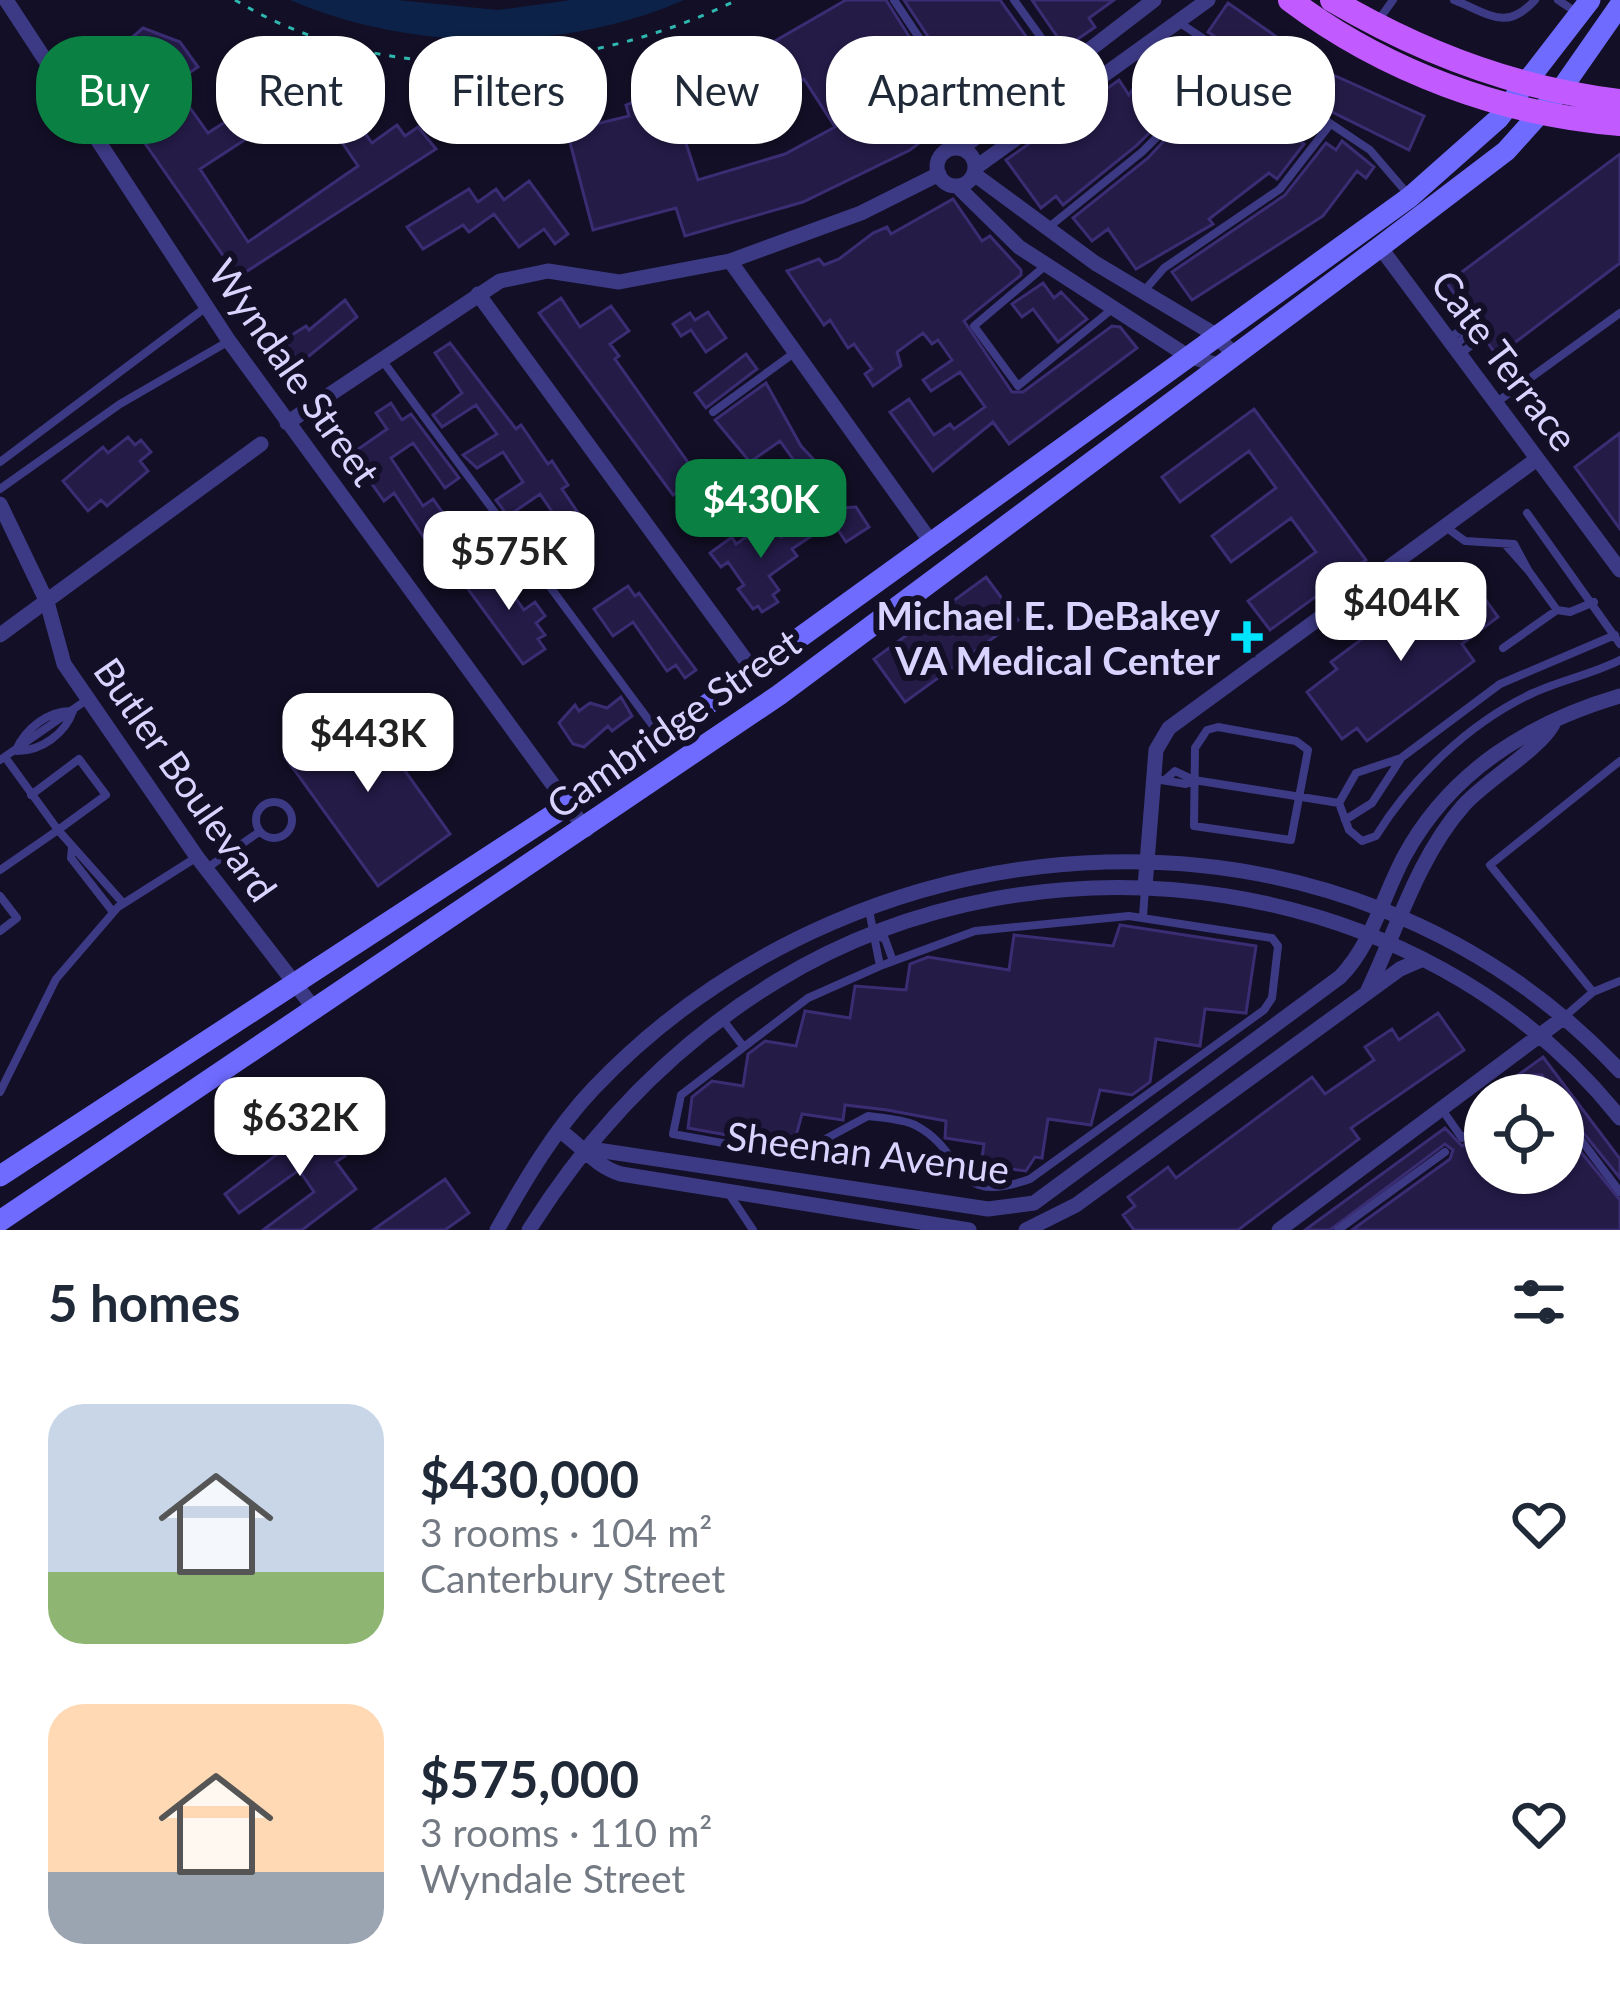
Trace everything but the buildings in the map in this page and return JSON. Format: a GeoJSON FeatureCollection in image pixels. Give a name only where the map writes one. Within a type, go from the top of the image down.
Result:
{"type":"FeatureCollection","features":[{"type":"Feature","properties":{"kind":"main road"},"geometry":{"type":"LineString","coordinates":[[1290,0],[1422,75],[1509,105],[1620,101]]}},
{"type":"Feature","properties":{"kind":"main road"},"geometry":{"type":"LineString","coordinates":[[1339,2],[1432,54],[1526,84],[1552,101],[1620,124]]}},
{"type":"Feature","properties":{"kind":"street","name":"Wyndale Street"},"geometry":{"type":"LineString","coordinates":[[6,0],[229,341],[586,830]]}},
{"type":"Feature","properties":{"kind":"street"},"geometry":{"type":"LineString","coordinates":[[957,186],[1208,0]]}},
{"type":"Feature","properties":{"kind":"street"},"geometry":{"type":"LineString","coordinates":[[1102,36],[1145,3]]}},
{"type":"Feature","properties":{"kind":"street","name":"Cambridge Street"},"geometry":{"type":"LineString","coordinates":[[0,1221],[586,830],[779,695],[1380,247],[1506,151],[1552,101],[1620,5]]}},
{"type":"Feature","properties":{"kind":"street","name":"Cambridge Street"},"geometry":{"type":"LineString","coordinates":[[0,1176],[568,805],[1410,196],[1509,105],[1585,7]]}},
{"type":"Feature","properties":{"kind":"street"},"geometry":{"type":"LineString","coordinates":[[939,174],[944,152],[966,144]]}},
{"type":"Feature","properties":{"kind":"street"},"geometry":{"type":"LineString","coordinates":[[939,174],[1109,313],[1186,356],[1225,359],[1214,334],[1048,228],[975,171],[962,148]]}},
{"type":"Feature","properties":{"kind":"street"},"geometry":{"type":"LineString","coordinates":[[287,423],[478,294],[523,274],[548,272],[619,282],[730,261],[861,213],[939,174]]}},
{"type":"Feature","properties":{"kind":"street","name":"Cate Terrace"},"geometry":{"type":"LineString","coordinates":[[1380,247],[1617,560]]}},
{"type":"Feature","properties":{"kind":"street"},"geometry":{"type":"LineString","coordinates":[[730,261],[931,542]]}},
{"type":"Feature","properties":{"kind":"street"},"geometry":{"type":"LineString","coordinates":[[478,294],[755,673]]}},
{"type":"Feature","properties":{"kind":"street"},"geometry":{"type":"LineString","coordinates":[[0,635],[261,444]]}},
{"type":"Feature","properties":{"kind":"street"},"geometry":{"type":"LineString","coordinates":[[1145,887],[1160,779],[1158,744],[1175,723],[1537,459]]}},
{"type":"Feature","properties":{"kind":"street","name":"Butler Boulevard"},"geometry":{"type":"LineString","coordinates":[[0,504],[46,602],[64,664],[201,862],[316,1011]]}},
{"type":"Feature","properties":{"kind":"street","name":"Sheenan Avenue"},"geometry":{"type":"LineString","coordinates":[[584,1148],[1013,1209],[1044,1198],[1340,977],[1406,854],[1447,796],[1502,748],[1538,724],[1553,724],[1620,696]]}},
{"type":"Feature","properties":{"kind":"street","name":"Sheenan Avenue"},"geometry":{"type":"LineString","coordinates":[[1367,993],[1433,848],[1495,772],[1546,736],[1553,724]]}},
{"type":"Feature","properties":{"kind":"street"},"geometry":{"type":"LineString","coordinates":[[497,1230],[559,1130],[623,1060],[706,993],[800,937],[869,910],[982,877],[1078,861],[1216,864],[1312,884],[1378,909],[1482,958],[1563,1018],[1620,1071]]}},
{"type":"Feature","properties":{"kind":"street"},"geometry":{"type":"LineString","coordinates":[[529,1230],[584,1148],[659,1069],[793,973],[874,935],[1011,898],[1145,887],[1296,909],[1368,931],[1424,959],[1542,1036],[1620,1118]]}},
{"type":"Feature","properties":{"kind":"street","name":"Sheenan Avenue"},"geometry":{"type":"LineString","coordinates":[[1026,1230],[1042,1226],[1367,993],[1424,959]]}},
{"type":"Feature","properties":{"kind":"street"},"geometry":{"type":"LineString","coordinates":[[1280,1230],[1563,1018]]}},
{"type":"Feature","properties":{"kind":"street"},"geometry":{"type":"LineString","coordinates":[[1183,1097],[1195,1117]]}},
{"type":"Feature","properties":{"kind":"street"},"geometry":{"type":"LineString","coordinates":[[614,1115],[621,1147],[652,1156]]}},
{"type":"Feature","properties":{"kind":"street","name":"Sheenan Avenue"},"geometry":{"type":"LineString","coordinates":[[559,1130],[584,1148],[598,1166],[611,1171],[969,1230]]}},
{"type":"Feature","properties":{"kind":"lane"},"geometry":{"type":"LineString","coordinates":[[894,0],[918,36]]}},
{"type":"Feature","properties":{"kind":"lane"},"geometry":{"type":"LineString","coordinates":[[1014,0],[1040,36]]}},
{"type":"Feature","properties":{"kind":"lane"},"geometry":{"type":"LineString","coordinates":[[1375,26],[1393,0]]}},
{"type":"Feature","properties":{"kind":"lane"},"geometry":{"type":"LineString","coordinates":[[1454,0],[1507,20],[1520,16],[1535,0]]}},
{"type":"Feature","properties":{"kind":"lane"},"geometry":{"type":"LineString","coordinates":[[1558,0],[1585,7]]}},
{"type":"Feature","properties":{"kind":"lane"},"geometry":{"type":"LineString","coordinates":[[1180,23],[1197,36]]}},
{"type":"Feature","properties":{"kind":"lane"},"geometry":{"type":"LineString","coordinates":[[1335,131],[1370,150],[1410,196]]}},
{"type":"Feature","properties":{"kind":"lane"},"geometry":{"type":"LineString","coordinates":[[1048,228],[1150,144]]}},
{"type":"Feature","properties":{"kind":"lane"},"geometry":{"type":"LineString","coordinates":[[1144,291],[1164,268],[1280,189],[1315,144]]}},
{"type":"Feature","properties":{"kind":"lane"},"geometry":{"type":"LineString","coordinates":[[1046,265],[974,326],[1018,386],[1109,313]]}},
{"type":"Feature","properties":{"kind":"lane"},"geometry":{"type":"LineString","coordinates":[[0,462],[207,307]]}},
{"type":"Feature","properties":{"kind":"lane"},"geometry":{"type":"LineString","coordinates":[[1496,403],[1616,315],[1620,327]]}},
{"type":"Feature","properties":{"kind":"lane"},"geometry":{"type":"LineString","coordinates":[[1454,346],[1478,328],[1454,346]]}},
{"type":"Feature","properties":{"kind":"lane"},"geometry":{"type":"LineString","coordinates":[[0,490],[120,404],[229,341]]}},
{"type":"Feature","properties":{"kind":"lane"},"geometry":{"type":"LineString","coordinates":[[713,412],[795,352]]}},
{"type":"Feature","properties":{"kind":"lane"},"geometry":{"type":"LineString","coordinates":[[382,359],[662,739]]}},
{"type":"Feature","properties":{"kind":"lane"},"geometry":{"type":"LineString","coordinates":[[1527,513],[1618,640],[1500,684],[1401,758],[1356,773],[1339,803],[1355,838],[1376,836],[1432,766],[1492,717],[1527,695],[1620,660]]}},
{"type":"Feature","properties":{"kind":"lane"},"geometry":{"type":"LineString","coordinates":[[1446,526],[1465,542],[1505,544],[1557,610]]}},
{"type":"Feature","properties":{"kind":"lane"},"geometry":{"type":"LineString","coordinates":[[1503,648],[1557,610],[1570,612],[1594,602]]}},
{"type":"Feature","properties":{"kind":"lane"},"geometry":{"type":"LineString","coordinates":[[88,699],[3,758],[72,848],[81,851],[123,903]]}},
{"type":"Feature","properties":{"kind":"lane"},"geometry":{"type":"LineString","coordinates":[[1226,728],[1305,746],[1310,756],[1291,840],[1198,828],[1192,822],[1194,780],[1199,739],[1207,730],[1226,728]]}},
{"type":"Feature","properties":{"kind":"lane"},"geometry":{"type":"LineString","coordinates":[[1345,820],[1372,803],[1401,758]]}},
{"type":"Feature","properties":{"kind":"lane"},"geometry":{"type":"LineString","coordinates":[[0,870],[106,795],[79,759],[31,795]]}},
{"type":"Feature","properties":{"kind":"lane"},"geometry":{"type":"LineString","coordinates":[[1593,992],[1490,865],[1620,761]]}},
{"type":"Feature","properties":{"kind":"lane"},"geometry":{"type":"LineString","coordinates":[[1160,779],[1339,803]]}},
{"type":"Feature","properties":{"kind":"lane"},"geometry":{"type":"LineString","coordinates":[[264,804],[287,808],[292,824],[285,834],[269,838],[259,831],[255,820],[264,804]]}},
{"type":"Feature","properties":{"kind":"lane"},"geometry":{"type":"LineString","coordinates":[[0,1092],[56,979],[113,913],[123,903],[259,831]]}},
{"type":"Feature","properties":{"kind":"lane"},"geometry":{"type":"LineString","coordinates":[[72,848],[71,858],[113,913]]}},
{"type":"Feature","properties":{"kind":"lane"},"geometry":{"type":"LineString","coordinates":[[1143,917],[1145,887]]}},
{"type":"Feature","properties":{"kind":"lane"},"geometry":{"type":"LineString","coordinates":[[0,896],[17,919],[0,931]]}},
{"type":"Feature","properties":{"kind":"lane"},"geometry":{"type":"LineString","coordinates":[[869,910],[880,966]]}},
{"type":"Feature","properties":{"kind":"lane"},"geometry":{"type":"LineString","coordinates":[[1143,917],[1273,938],[1278,946],[1271,998],[1264,1010],[1030,1179],[997,1191],[977,1187],[924,1131],[911,1123],[868,1116],[794,1156],[673,1135],[681,1095],[740,1042],[808,998],[975,931],[1143,917]]}},
{"type":"Feature","properties":{"kind":"lane"},"geometry":{"type":"LineString","coordinates":[[874,935],[885,939],[893,961]]}},
{"type":"Feature","properties":{"kind":"lane"},"geometry":{"type":"LineString","coordinates":[[1563,1018],[1593,992],[1620,981]]}},
{"type":"Feature","properties":{"kind":"lane"},"geometry":{"type":"LineString","coordinates":[[724,1021],[740,1042]]}},
{"type":"Feature","properties":{"kind":"lane"},"geometry":{"type":"LineString","coordinates":[[1443,1111],[1464,1137]]}},
{"type":"Feature","properties":{"kind":"lane"},"geometry":{"type":"LineString","coordinates":[[692,1163],[696,1142]]}},
{"type":"Feature","properties":{"kind":"lane"},"geometry":{"type":"LineString","coordinates":[[1584,1144],[1620,1192]]}},
{"type":"Feature","properties":{"kind":"lane"},"geometry":{"type":"LineString","coordinates":[[1338,1230],[1445,1152]]}},
{"type":"Feature","properties":{"kind":"lane"},"geometry":{"type":"LineString","coordinates":[[728,1193],[753,1230]]}},
{"type":"Feature","properties":{"kind":"path"},"geometry":{"type":"LineString","coordinates":[[235,0],[325,42],[392,55],[513,61],[609,49],[737,0]]}},
{"type":"Feature","properties":{"kind":"water"},"geometry":{"type":"Polygon","coordinates":[[[290,0],[397,0],[498,10],[571,0],[684,0],[588,30],[545,36],[430,36],[337,17],[290,0]]]}},
{"type":"Feature","properties":{"kind":"place","name":"Michael E. DeBakey VA Medical Center"},"geometry":{"type":"Point","coordinates":[1247,637]}}]}
